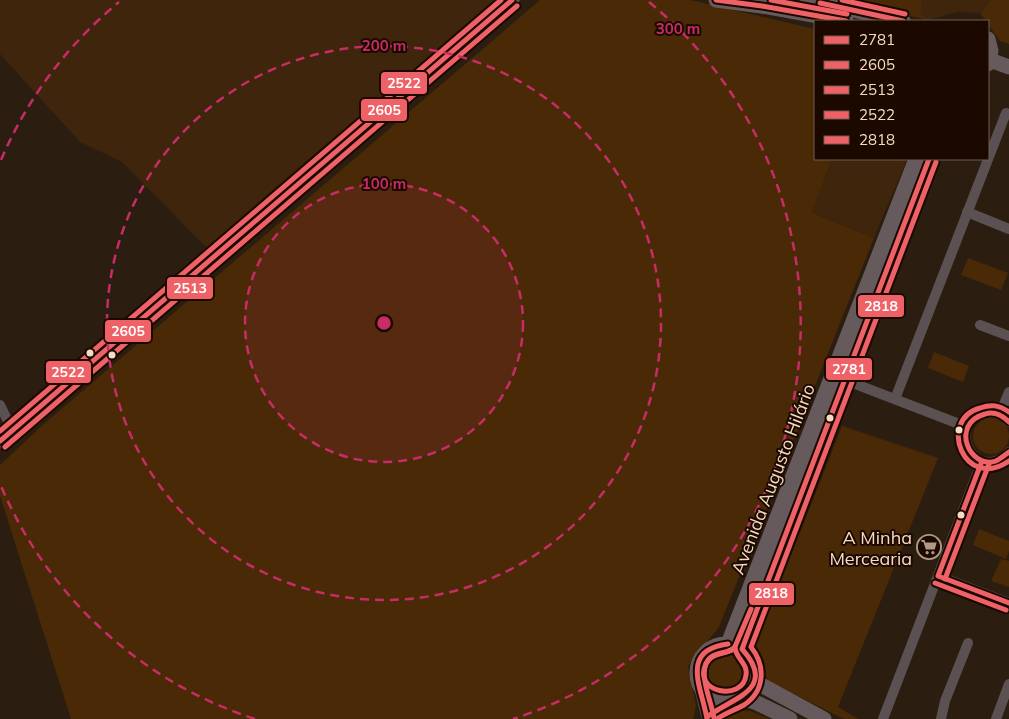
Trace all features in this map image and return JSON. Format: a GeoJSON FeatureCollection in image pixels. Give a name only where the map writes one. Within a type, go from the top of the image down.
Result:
{"type":"FeatureCollection","features":[{"type":"Feature","properties":{"kind":"main road"},"geometry":{"type":"LineString","coordinates":[[0,441],[512,0]]}},
{"type":"Feature","properties":{"kind":"main road"},"geometry":{"type":"LineString","coordinates":[[716,0],[840,20]]}},
{"type":"Feature","properties":{"kind":"main road"},"geometry":{"type":"LineString","coordinates":[[807,0],[898,20]]}},
{"type":"Feature","properties":{"kind":"main road"},"geometry":{"type":"LineString","coordinates":[[989,43],[991,51],[989,62],[1009,67]]}},
{"type":"Feature","properties":{"kind":"main road","name":"Avenida Augusto Hilário"},"geometry":{"type":"LineString","coordinates":[[735,647],[916,160]]}},
{"type":"Feature","properties":{"kind":"main road","name":"Avenida Augusto Hilário"},"geometry":{"type":"LineString","coordinates":[[735,647],[845,380],[929,160]]}},
{"type":"Feature","properties":{"kind":"main road"},"geometry":{"type":"LineString","coordinates":[[737,700],[747,693],[754,681],[753,663],[748,655],[735,647],[720,645],[711,648],[704,653],[697,668],[698,683],[702,690],[715,701],[737,700],[757,703],[790,719]]}},
{"type":"Feature","properties":{"kind":"main road"},"geometry":{"type":"LineString","coordinates":[[754,681],[824,719]]}},
{"type":"Feature","properties":{"kind":"street"},"geometry":{"type":"LineString","coordinates":[[989,156],[1006,113]]}},
{"type":"Feature","properties":{"kind":"street"},"geometry":{"type":"LineString","coordinates":[[895,399],[987,160]]}},
{"type":"Feature","properties":{"kind":"street"},"geometry":{"type":"LineString","coordinates":[[967,212],[1009,229]]}},
{"type":"Feature","properties":{"kind":"street"},"geometry":{"type":"LineString","coordinates":[[980,326],[1009,336]]}},
{"type":"Feature","properties":{"kind":"street"},"geometry":{"type":"LineString","coordinates":[[845,380],[967,427]]}},
{"type":"Feature","properties":{"kind":"street"},"geometry":{"type":"LineString","coordinates":[[1000,414],[1009,392]]}},
{"type":"Feature","properties":{"kind":"street"},"geometry":{"type":"LineString","coordinates":[[0,405],[12,430]]}},
{"type":"Feature","properties":{"kind":"street"},"geometry":{"type":"LineString","coordinates":[[1009,422],[1000,414],[984,413],[977,416],[967,427],[965,434],[967,447],[975,458],[997,461],[1009,452]]}},
{"type":"Feature","properties":{"kind":"street"},"geometry":{"type":"LineString","coordinates":[[883,719],[982,460]]}},
{"type":"Feature","properties":{"kind":"street"},"geometry":{"type":"LineString","coordinates":[[938,576],[1009,603]]}},
{"type":"Feature","properties":{"kind":"street"},"geometry":{"type":"LineString","coordinates":[[941,719],[943,706],[968,643]]}},
{"type":"Feature","properties":{"kind":"street"},"geometry":{"type":"LineString","coordinates":[[698,683],[707,718],[720,708],[737,700]]}},
{"type":"Feature","properties":{"kind":"street"},"geometry":{"type":"LineString","coordinates":[[996,719],[1009,684]]}},
{"type":"Feature","properties":{"kind":"shaded area"},"geometry":{"type":"Polygon","coordinates":[[[0,0],[496,0],[492,6],[207,248],[122,162],[80,142],[0,54],[0,0]]]}},
{"type":"Feature","properties":{"kind":"shaded area"},"geometry":{"type":"Polygon","coordinates":[[[540,0],[690,0],[814,29],[814,160],[832,160],[812,213],[874,238],[719,627],[688,666],[696,706],[693,719],[71,719],[0,496],[0,465],[45,423],[540,0]]]}},
{"type":"Feature","properties":{"kind":"shaded area"},"geometry":{"type":"Polygon","coordinates":[[[840,0],[921,0],[921,12],[928,20],[840,0]]]}},
{"type":"Feature","properties":{"kind":"shaded area"},"geometry":{"type":"Polygon","coordinates":[[[921,0],[991,0],[980,13],[957,12],[928,20],[921,12],[921,0]]]}},
{"type":"Feature","properties":{"kind":"shaded area"},"geometry":{"type":"Polygon","coordinates":[[[991,0],[1009,0],[1009,44],[1000,41],[989,25],[989,20],[985,20],[980,13],[991,0]]]}},
{"type":"Feature","properties":{"kind":"shaded area"},"geometry":{"type":"Polygon","coordinates":[[[832,160],[907,160],[874,238],[812,213],[832,160]]]}},
{"type":"Feature","properties":{"kind":"shaded area"},"geometry":{"type":"Polygon","coordinates":[[[968,258],[1008,273],[1001,290],[961,275],[968,258]]]}},
{"type":"Feature","properties":{"kind":"shaded area"},"geometry":{"type":"Polygon","coordinates":[[[934,352],[969,366],[963,382],[928,368],[934,352]]]}},
{"type":"Feature","properties":{"kind":"shaded area"},"geometry":{"type":"Polygon","coordinates":[[[991,418],[998,419],[1004,423],[1008,429],[1008,443],[1004,449],[998,453],[991,454],[984,453],[978,449],[974,443],[973,436],[974,429],[978,423],[984,419],[991,418]]]}},
{"type":"Feature","properties":{"kind":"shaded area"},"geometry":{"type":"Polygon","coordinates":[[[842,426],[938,458],[838,707],[858,719],[844,719],[768,681],[754,649],[842,426]]]}},
{"type":"Feature","properties":{"kind":"shaded area"},"geometry":{"type":"Polygon","coordinates":[[[979,529],[1009,541],[1009,551],[1006,559],[973,545],[979,529]]]}},
{"type":"Feature","properties":{"kind":"shaded area"},"geometry":{"type":"Polygon","coordinates":[[[1001,559],[1009,561],[1009,587],[991,581],[1001,559]]]}},
{"type":"Feature","properties":{"kind":"shaded area"},"geometry":{"type":"Polygon","coordinates":[[[727,653],[740,659],[743,673],[741,684],[735,691],[726,694],[717,693],[709,689],[704,680],[704,664],[716,655],[727,653]]]}},
{"type":"Feature","properties":{"kind":"shaded area"},"geometry":{"type":"Polygon","coordinates":[[[732,711],[750,711],[769,719],[718,719],[723,714],[732,711]]]}},
{"type":"Feature","properties":{"kind":"transit line","name":"2522"},"geometry":{"type":"LineString","coordinates":[[0,431],[501,0]]}},
{"type":"Feature","properties":{"kind":"transit line","name":"2605"},"geometry":{"type":"LineString","coordinates":[[0,441],[512,0]]}},
{"type":"Feature","properties":{"kind":"transit line","name":"2781"},"geometry":{"type":"LineString","coordinates":[[716,0],[840,20]]}},
{"type":"Feature","properties":{"kind":"transit line","name":"2522"},"geometry":{"type":"LineString","coordinates":[[771,0],[847,14]]}},
{"type":"Feature","properties":{"kind":"transit line","name":"2522"},"geometry":{"type":"LineString","coordinates":[[842,0],[905,14]]}},
{"type":"Feature","properties":{"kind":"transit line","name":"2781"},"geometry":{"type":"LineString","coordinates":[[820,3],[898,20]]}},
{"type":"Feature","properties":{"kind":"transit line","name":"2513"},"geometry":{"type":"LineString","coordinates":[[5,447],[517,6]]}},
{"type":"Feature","properties":{"kind":"transit line","name":"2781"},"geometry":{"type":"LineString","coordinates":[[742,649],[929,160]]}},
{"type":"Feature","properties":{"kind":"transit line","name":"2818"},"geometry":{"type":"LineString","coordinates":[[717,719],[744,705],[756,693],[759,686],[761,670],[756,654],[751,647],[936,162]]}},
{"type":"Feature","properties":{"kind":"transit line","name":"2818"},"geometry":{"type":"LineString","coordinates":[[1009,412],[995,406],[980,408],[967,415],[960,426],[958,438],[962,451],[969,461],[979,467],[993,468],[1009,461]]}},
{"type":"Feature","properties":{"kind":"transit line","name":"2781"},"geometry":{"type":"LineString","coordinates":[[1009,422],[998,414],[985,414],[974,419],[968,427],[966,436],[967,445],[978,459],[987,462],[996,461],[1009,452]]}},
{"type":"Feature","properties":{"kind":"transit line","name":"2781"},"geometry":{"type":"LineString","coordinates":[[938,576],[982,461]]}},
{"type":"Feature","properties":{"kind":"transit line","name":"2818"},"geometry":{"type":"LineString","coordinates":[[945,579],[989,464]]}},
{"type":"Feature","properties":{"kind":"transit line","name":"2781"},"geometry":{"type":"LineString","coordinates":[[938,576],[1009,603]]}},
{"type":"Feature","properties":{"kind":"transit line","name":"2818"},"geometry":{"type":"LineString","coordinates":[[935,583],[1006,610]]}},
{"type":"Feature","properties":{"kind":"transit line","name":"2818"},"geometry":{"type":"LineString","coordinates":[[714,718],[704,677],[706,662],[714,655],[734,649],[751,609]]}},
{"type":"Feature","properties":{"kind":"transit line","name":"2781"},"geometry":{"type":"LineString","coordinates":[[707,719],[697,672],[699,662],[703,654],[713,648],[728,644]]}},
{"type":"Feature","properties":{"kind":"transit line","name":"2522"},"geometry":{"type":"LineString","coordinates":[[735,647],[746,671],[743,683],[737,689],[728,691],[712,687],[706,682],[704,674],[706,664],[712,657],[728,652],[735,647]]}},
{"type":"Feature","properties":{"kind":"transit line","name":"2781"},"geometry":{"type":"LineString","coordinates":[[707,717],[738,698],[754,684],[756,674],[752,663],[742,649]]}},
{"type":"Feature","properties":{"kind":"place","name":"A Minha Mercearia"},"geometry":{"type":"Point","coordinates":[929,547]}}]}
